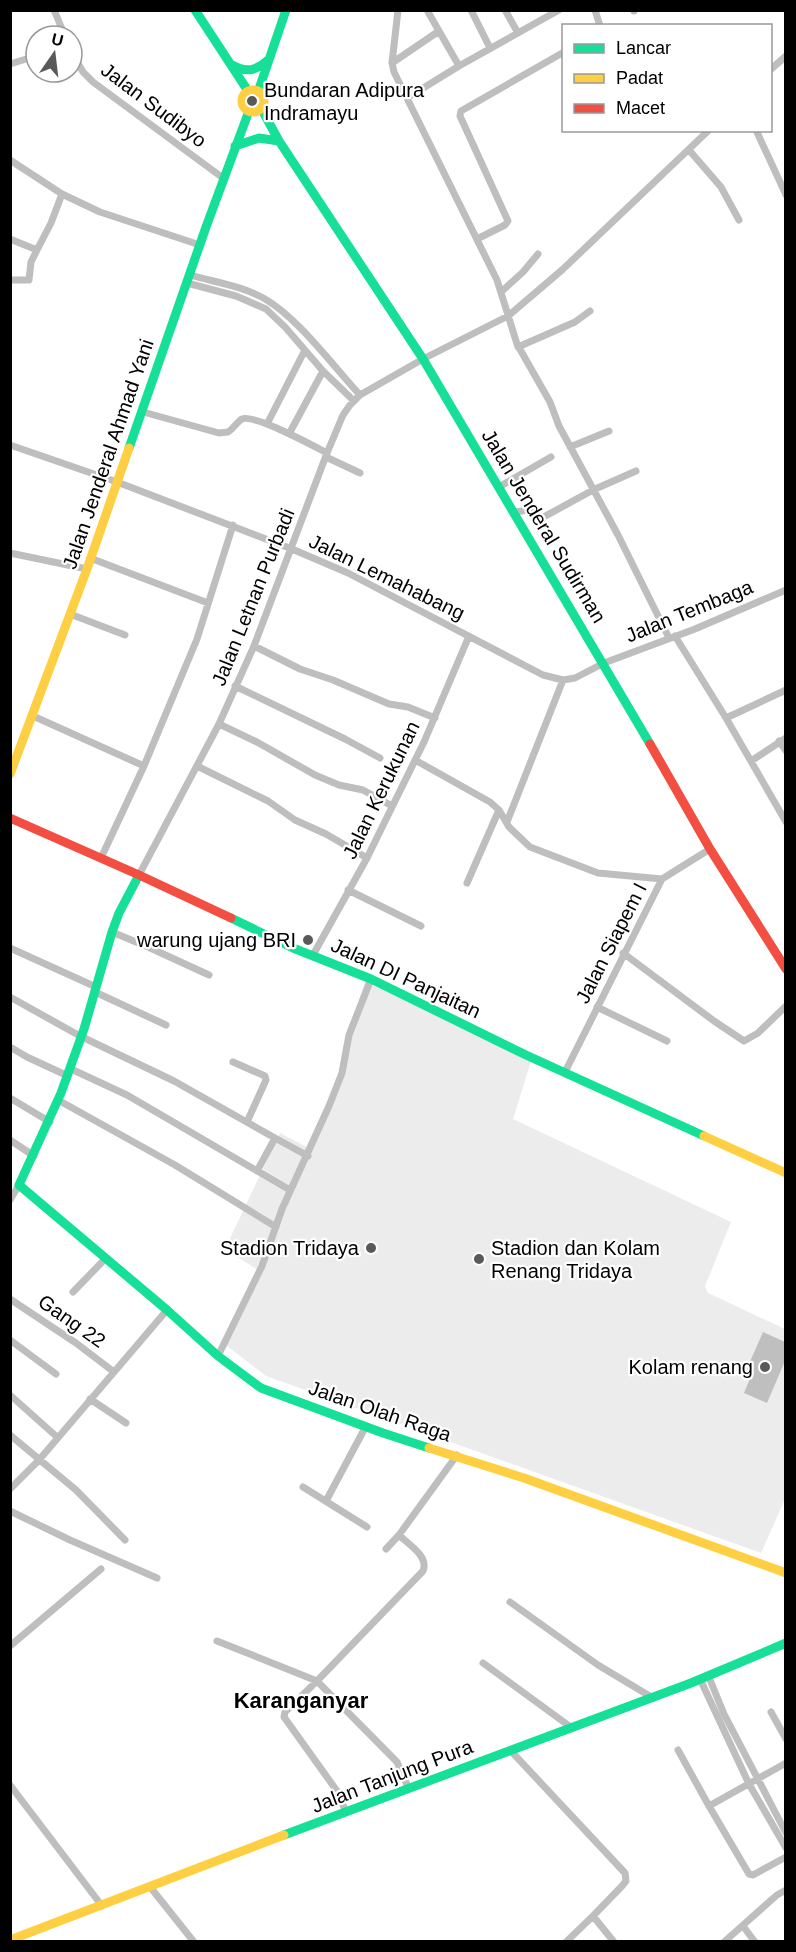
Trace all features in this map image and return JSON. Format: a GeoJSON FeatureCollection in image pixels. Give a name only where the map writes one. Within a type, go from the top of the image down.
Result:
{"type":"FeatureCollection","features":[{"type":"Feature","properties":{"kind":"street"},"geometry":{"type":"LineString","coordinates":[[54,10],[60,24]]}},
{"type":"Feature","properties":{"kind":"street"},"geometry":{"type":"LineString","coordinates":[[195,10],[230,63],[253,92],[263,100],[261,108],[254,112],[249,111],[242,102],[244,94],[253,92]]}},
{"type":"Feature","properties":{"kind":"street"},"geometry":{"type":"LineString","coordinates":[[253,92],[268,60],[286,10]]}},
{"type":"Feature","properties":{"kind":"street"},"geometry":{"type":"LineString","coordinates":[[398,10],[392,63],[394,72],[501,292],[518,347],[550,402],[559,426],[672,637],[726,718],[786,822]]}},
{"type":"Feature","properties":{"kind":"street"},"geometry":{"type":"LineString","coordinates":[[427,10],[459,66]]}},
{"type":"Feature","properties":{"kind":"street"},"geometry":{"type":"LineString","coordinates":[[471,10],[490,48]]}},
{"type":"Feature","properties":{"kind":"street"},"geometry":{"type":"LineString","coordinates":[[505,10],[518,33]]}},
{"type":"Feature","properties":{"kind":"street"},"geometry":{"type":"LineString","coordinates":[[407,98],[518,33],[545,14],[559,10]]}},
{"type":"Feature","properties":{"kind":"street"},"geometry":{"type":"LineString","coordinates":[[392,63],[439,31]]}},
{"type":"Feature","properties":{"kind":"street"},"geometry":{"type":"LineString","coordinates":[[477,239],[505,225],[508,221],[460,116],[461,111],[562,53]]}},
{"type":"Feature","properties":{"kind":"street"},"geometry":{"type":"LineString","coordinates":[[772,69],[786,56]]}},
{"type":"Feature","properties":{"kind":"street"},"geometry":{"type":"LineString","coordinates":[[230,63],[246,72],[260,68],[268,60]]}},
{"type":"Feature","properties":{"kind":"street","name":"Jalan Sudibyo"},"geometry":{"type":"LineString","coordinates":[[84,73],[223,178]]}},
{"type":"Feature","properties":{"kind":"street","name":"Jalan Jenderal Sudirman"},"geometry":{"type":"LineString","coordinates":[[261,108],[279,141],[423,359],[604,663],[710,849],[786,969]]}},
{"type":"Feature","properties":{"kind":"street","name":"Jalan Jenderal Ahmad Yani"},"geometry":{"type":"LineString","coordinates":[[10,774],[87,569],[223,178],[249,111]]}},
{"type":"Feature","properties":{"kind":"street","name":"Jalan Letnan Purbadi"},"geometry":{"type":"LineString","coordinates":[[139,875],[219,724],[254,646],[343,416],[357,398],[507,313],[562,270],[706,132]]}},
{"type":"Feature","properties":{"kind":"street"},"geometry":{"type":"LineString","coordinates":[[757,132],[786,195]]}},
{"type":"Feature","properties":{"kind":"street"},"geometry":{"type":"LineString","coordinates":[[236,146],[259,138],[279,141]]}},
{"type":"Feature","properties":{"kind":"street"},"geometry":{"type":"LineString","coordinates":[[688,150],[721,188],[739,220]]}},
{"type":"Feature","properties":{"kind":"street"},"geometry":{"type":"LineString","coordinates":[[10,160],[62,194],[126,222],[200,245]]}},
{"type":"Feature","properties":{"kind":"street"},"geometry":{"type":"LineString","coordinates":[[10,280],[29,280],[31,262],[51,223],[62,194]]}},
{"type":"Feature","properties":{"kind":"street"},"geometry":{"type":"LineString","coordinates":[[10,240],[37,250]]}},
{"type":"Feature","properties":{"kind":"street"},"geometry":{"type":"LineString","coordinates":[[501,292],[523,272],[538,254]]}},
{"type":"Feature","properties":{"kind":"street"},"geometry":{"type":"LineString","coordinates":[[188,279],[259,305],[279,321],[323,371],[357,398]]}},
{"type":"Feature","properties":{"kind":"street"},"geometry":{"type":"LineString","coordinates":[[188,279],[255,294],[274,304],[296,324],[357,398]]}},
{"type":"Feature","properties":{"kind":"street"},"geometry":{"type":"LineString","coordinates":[[518,347],[575,322],[590,311]]}},
{"type":"Feature","properties":{"kind":"street"},"geometry":{"type":"LineString","coordinates":[[267,424],[306,350]]}},
{"type":"Feature","properties":{"kind":"street"},"geometry":{"type":"LineString","coordinates":[[289,434],[323,371]]}},
{"type":"Feature","properties":{"kind":"street"},"geometry":{"type":"LineString","coordinates":[[143,412],[219,433],[228,432],[243,419],[267,424],[360,473]]}},
{"type":"Feature","properties":{"kind":"street"},"geometry":{"type":"LineString","coordinates":[[570,447],[609,431]]}},
{"type":"Feature","properties":{"kind":"street","name":"Jalan Lemahabang"},"geometry":{"type":"LineString","coordinates":[[10,445],[117,482],[292,549],[348,573],[543,675],[563,680]]}},
{"type":"Feature","properties":{"kind":"street"},"geometry":{"type":"LineString","coordinates":[[499,487],[551,456]]}},
{"type":"Feature","properties":{"kind":"street"},"geometry":{"type":"LineString","coordinates":[[515,512],[529,510],[540,519],[636,471]]}},
{"type":"Feature","properties":{"kind":"street"},"geometry":{"type":"LineString","coordinates":[[101,858],[144,766],[197,639],[233,525]]}},
{"type":"Feature","properties":{"kind":"street"},"geometry":{"type":"LineString","coordinates":[[10,553],[87,569]]}},
{"type":"Feature","properties":{"kind":"street"},"geometry":{"type":"LineString","coordinates":[[90,558],[208,603]]}},
{"type":"Feature","properties":{"kind":"street","name":"Jalan Tembaga"},"geometry":{"type":"LineString","coordinates":[[604,663],[786,590]]}},
{"type":"Feature","properties":{"kind":"street"},"geometry":{"type":"LineString","coordinates":[[70,614],[125,635]]}},
{"type":"Feature","properties":{"kind":"street","name":"Jalan Kerukunan"},"geometry":{"type":"LineString","coordinates":[[313,955],[367,858],[415,760],[469,636]]}},
{"type":"Feature","properties":{"kind":"street"},"geometry":{"type":"LineString","coordinates":[[254,646],[309,673],[333,680],[389,704],[408,707],[435,718]]}},
{"type":"Feature","properties":{"kind":"street"},"geometry":{"type":"LineString","coordinates":[[507,822],[563,680],[575,678],[604,663]]}},
{"type":"Feature","properties":{"kind":"street"},"geometry":{"type":"LineString","coordinates":[[235,686],[380,758]]}},
{"type":"Feature","properties":{"kind":"street"},"geometry":{"type":"LineString","coordinates":[[726,718],[786,690]]}},
{"type":"Feature","properties":{"kind":"street"},"geometry":{"type":"LineString","coordinates":[[33,716],[144,766]]}},
{"type":"Feature","properties":{"kind":"street"},"geometry":{"type":"LineString","coordinates":[[219,724],[315,775],[339,785],[363,790],[392,806]]}},
{"type":"Feature","properties":{"kind":"street"},"geometry":{"type":"LineString","coordinates":[[751,761],[782,740],[786,752]]}},
{"type":"Feature","properties":{"kind":"street"},"geometry":{"type":"LineString","coordinates":[[415,760],[483,797],[499,810],[525,844],[598,873],[662,879]]}},
{"type":"Feature","properties":{"kind":"street"},"geometry":{"type":"LineString","coordinates":[[197,766],[268,801],[295,820],[326,834],[367,858]]}},
{"type":"Feature","properties":{"kind":"street"},"geometry":{"type":"LineString","coordinates":[[467,883],[499,810]]}},
{"type":"Feature","properties":{"kind":"street","name":"Jalan DI Panjaitan"},"geometry":{"type":"LineString","coordinates":[[10,818],[139,875],[293,948],[371,979],[517,1051],[786,1173]]}},
{"type":"Feature","properties":{"kind":"street","name":"Jalan Siapem I"},"geometry":{"type":"LineString","coordinates":[[565,1072],[662,879],[710,849]]}},
{"type":"Feature","properties":{"kind":"street"},"geometry":{"type":"LineString","coordinates":[[10,1200],[34,1156],[70,1073],[112,932],[119,913],[139,875]]}},
{"type":"Feature","properties":{"kind":"street"},"geometry":{"type":"LineString","coordinates":[[348,890],[421,926]]}},
{"type":"Feature","properties":{"kind":"street"},"geometry":{"type":"LineString","coordinates":[[112,932],[209,975]]}},
{"type":"Feature","properties":{"kind":"street"},"geometry":{"type":"LineString","coordinates":[[10,948],[166,1025]]}},
{"type":"Feature","properties":{"kind":"street"},"geometry":{"type":"LineString","coordinates":[[623,954],[744,1041],[758,1033],[786,1006]]}},
{"type":"Feature","properties":{"kind":"street"},"geometry":{"type":"LineString","coordinates":[[218,1356],[262,1266],[290,1190],[308,1156],[337,1086],[349,1035],[371,979]]}},
{"type":"Feature","properties":{"kind":"street"},"geometry":{"type":"LineString","coordinates":[[10,997],[80,1036],[174,1081],[308,1156]]}},
{"type":"Feature","properties":{"kind":"street"},"geometry":{"type":"LineString","coordinates":[[597,1007],[667,1041]]}},
{"type":"Feature","properties":{"kind":"street"},"geometry":{"type":"LineString","coordinates":[[10,1047],[27,1057],[127,1095],[290,1190]]}},
{"type":"Feature","properties":{"kind":"street"},"geometry":{"type":"LineString","coordinates":[[233,1062],[265,1076],[267,1080],[247,1122]]}},
{"type":"Feature","properties":{"kind":"street"},"geometry":{"type":"LineString","coordinates":[[10,1098],[50,1122]]}},
{"type":"Feature","properties":{"kind":"street"},"geometry":{"type":"LineString","coordinates":[[58,1100],[175,1165],[276,1227]]}},
{"type":"Feature","properties":{"kind":"street"},"geometry":{"type":"LineString","coordinates":[[257,1171],[275,1138]]}},
{"type":"Feature","properties":{"kind":"street"},"geometry":{"type":"LineString","coordinates":[[10,1140],[34,1156]]}},
{"type":"Feature","properties":{"kind":"street","name":"Jalan Olah Raga"},"geometry":{"type":"LineString","coordinates":[[19,1185],[218,1356],[261,1388],[384,1433],[457,1455],[786,1573]]}},
{"type":"Feature","properties":{"kind":"street"},"geometry":{"type":"LineString","coordinates":[[73,1292],[105,1259]]}},
{"type":"Feature","properties":{"kind":"street","name":"Gang 22"},"geometry":{"type":"LineString","coordinates":[[10,1299],[76,1343],[114,1372]]}},
{"type":"Feature","properties":{"kind":"street"},"geometry":{"type":"LineString","coordinates":[[10,1489],[39,1460],[167,1310]]}},
{"type":"Feature","properties":{"kind":"street"},"geometry":{"type":"LineString","coordinates":[[10,1340],[56,1374]]}},
{"type":"Feature","properties":{"kind":"street"},"geometry":{"type":"LineString","coordinates":[[10,1395],[57,1437]]}},
{"type":"Feature","properties":{"kind":"street"},"geometry":{"type":"LineString","coordinates":[[90,1399],[126,1423]]}},
{"type":"Feature","properties":{"kind":"street"},"geometry":{"type":"LineString","coordinates":[[326,1501],[366,1426]]}},
{"type":"Feature","properties":{"kind":"street"},"geometry":{"type":"LineString","coordinates":[[10,1434],[76,1490],[124,1540]]}},
{"type":"Feature","properties":{"kind":"street"},"geometry":{"type":"LineString","coordinates":[[386,1550],[457,1455]]}},
{"type":"Feature","properties":{"kind":"street"},"geometry":{"type":"LineString","coordinates":[[303,1487],[367,1527]]}},
{"type":"Feature","properties":{"kind":"street"},"geometry":{"type":"LineString","coordinates":[[10,1511],[157,1578]]}},
{"type":"Feature","properties":{"kind":"street"},"geometry":{"type":"LineString","coordinates":[[346,1812],[337,1791],[284,1717],[285,1712],[423,1571],[424,1559],[399,1535]]}},
{"type":"Feature","properties":{"kind":"street"},"geometry":{"type":"LineString","coordinates":[[10,1646],[101,1569]]}},
{"type":"Feature","properties":{"kind":"street"},"geometry":{"type":"LineString","coordinates":[[510,1602],[598,1665],[653,1698]]}},
{"type":"Feature","properties":{"kind":"street"},"geometry":{"type":"LineString","coordinates":[[217,1641],[317,1681],[397,1762],[408,1787]]}},
{"type":"Feature","properties":{"kind":"street","name":"Jalan Tanjung Pura"},"geometry":{"type":"LineString","coordinates":[[10,1940],[151,1888],[408,1787],[653,1698],[786,1643]]}},
{"type":"Feature","properties":{"kind":"street"},"geometry":{"type":"LineString","coordinates":[[483,1663],[572,1728]]}},
{"type":"Feature","properties":{"kind":"street"},"geometry":{"type":"LineString","coordinates":[[704,1677],[786,1833]]}},
{"type":"Feature","properties":{"kind":"street"},"geometry":{"type":"LineString","coordinates":[[704,1677],[749,1784],[786,1848]]}},
{"type":"Feature","properties":{"kind":"street"},"geometry":{"type":"LineString","coordinates":[[771,1712],[786,1739]]}},
{"type":"Feature","properties":{"kind":"street"},"geometry":{"type":"LineString","coordinates":[[510,1750],[625,1873],[626,1878],[622,1886],[566,1941]]}},
{"type":"Feature","properties":{"kind":"street"},"geometry":{"type":"LineString","coordinates":[[678,1750],[749,1874],[753,1875],[786,1857]]}},
{"type":"Feature","properties":{"kind":"street"},"geometry":{"type":"LineString","coordinates":[[709,1806],[786,1763]]}},
{"type":"Feature","properties":{"kind":"street"},"geometry":{"type":"LineString","coordinates":[[10,1785],[102,1906]]}},
{"type":"Feature","properties":{"kind":"street"},"geometry":{"type":"LineString","coordinates":[[151,1888],[194,1941]]}},
{"type":"Feature","properties":{"kind":"street"},"geometry":{"type":"LineString","coordinates":[[724,1941],[777,1894],[786,1890]]}},
{"type":"Feature","properties":{"kind":"street"},"geometry":{"type":"LineString","coordinates":[[593,1916],[614,1941]]}},
{"type":"Feature","properties":{"kind":"street"},"geometry":{"type":"LineString","coordinates":[[742,1926],[755,1941]]}},
{"type":"Feature","properties":{"kind":"shaded area","name":"Stadion dan Kolam Renang Tridaya"},"geometry":{"type":"Polygon","coordinates":[[[365,982],[532,1058],[513,1119],[731,1222],[705,1286],[708,1293],[785,1329],[785,1499],[761,1553],[266,1376],[223,1343],[258,1270],[225,1249],[280,1133],[309,1148],[337,1084],[344,1044],[365,982]]]}},
{"type":"Feature","properties":{"kind":"shaded area","name":"Kolam renang"},"geometry":{"type":"Polygon","coordinates":[[[763,1332],[785,1342],[785,1361],[767,1403],[744,1393],[751,1376],[745,1373],[763,1332]]]}},
{"type":"Feature","properties":{"kind":"traffic: fast"},"geometry":{"type":"LineString","coordinates":[[195,10],[248,91]]}},
{"type":"Feature","properties":{"kind":"traffic: fast"},"geometry":{"type":"LineString","coordinates":[[258,92],[286,10]]}},
{"type":"Feature","properties":{"kind":"traffic: fast"},"geometry":{"type":"LineString","coordinates":[[232,65],[251,70],[268,60]]}},
{"type":"Feature","properties":{"kind":"traffic: fast"},"geometry":{"type":"LineString","coordinates":[[261,108],[279,141],[423,359],[650,744]]}},
{"type":"Feature","properties":{"kind":"traffic: fast"},"geometry":{"type":"LineString","coordinates":[[129,448],[249,111]]}},
{"type":"Feature","properties":{"kind":"traffic: fast"},"geometry":{"type":"LineString","coordinates":[[235,146],[259,138],[279,141]]}},
{"type":"Feature","properties":{"kind":"traffic: fast"},"geometry":{"type":"LineString","coordinates":[[139,875],[119,913],[112,932],[84,1029],[61,1093],[19,1185],[218,1356],[261,1388],[429,1448]]}},
{"type":"Feature","properties":{"kind":"traffic: fast"},"geometry":{"type":"LineString","coordinates":[[231,918],[293,948],[371,979],[526,1055],[704,1136]]}},
{"type":"Feature","properties":{"kind":"traffic: fast"},"geometry":{"type":"LineString","coordinates":[[284,1835],[691,1683],[786,1643]]}},
{"type":"Feature","properties":{"kind":"traffic: slow"},"geometry":{"type":"LineString","coordinates":[[253,90],[261,93],[264,101],[261,109],[253,112],[245,109],[242,101],[245,93],[253,90]]}},
{"type":"Feature","properties":{"kind":"traffic: slow"},"geometry":{"type":"LineString","coordinates":[[10,774],[87,569],[129,448]]}},
{"type":"Feature","properties":{"kind":"traffic: slow"},"geometry":{"type":"LineString","coordinates":[[704,1136],[786,1173]]}},
{"type":"Feature","properties":{"kind":"traffic: slow"},"geometry":{"type":"LineString","coordinates":[[429,1448],[524,1478],[786,1573]]}},
{"type":"Feature","properties":{"kind":"traffic: slow"},"geometry":{"type":"LineString","coordinates":[[10,1940],[284,1835]]}},
{"type":"Feature","properties":{"kind":"traffic: jam"},"geometry":{"type":"LineString","coordinates":[[650,744],[710,849],[786,969]]}},
{"type":"Feature","properties":{"kind":"traffic: jam"},"geometry":{"type":"LineString","coordinates":[[10,818],[231,918]]}},
{"type":"Feature","properties":{"kind":"place","name":"Bundaran Adipura Indramayu"},"geometry":{"type":"Point","coordinates":[252,101]}},
{"type":"Feature","properties":{"kind":"place","name":"warung ujang BRI"},"geometry":{"type":"Point","coordinates":[308,940]}},
{"type":"Feature","properties":{"kind":"place","name":"Stadion Tridaya"},"geometry":{"type":"Point","coordinates":[371,1248]}},
{"type":"Feature","properties":{"kind":"place","name":"Stadion dan Kolam Renang Tridaya"},"geometry":{"type":"Point","coordinates":[479,1259]}},
{"type":"Feature","properties":{"kind":"place","name":"Kolam renang"},"geometry":{"type":"Point","coordinates":[765,1367]}},
{"type":"Feature","properties":{"kind":"district","name":"Karanganyar"},"geometry":{"type":"Point","coordinates":[301,1700]}}]}
